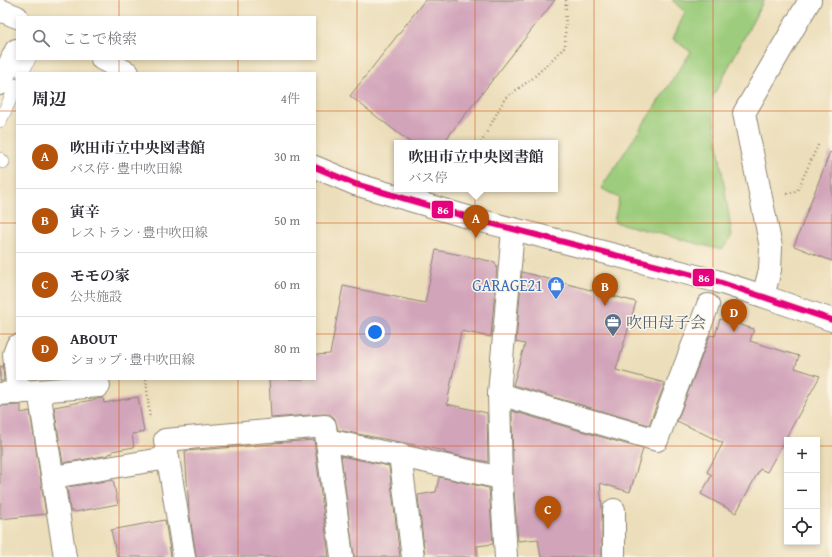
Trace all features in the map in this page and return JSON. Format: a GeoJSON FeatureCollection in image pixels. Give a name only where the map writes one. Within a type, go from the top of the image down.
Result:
{"type":"FeatureCollection","features":[{"type":"Feature","properties":{"kind":"street"},"geometry":{"type":"LineString","coordinates":[[763,296],[770,270],[771,247],[744,113],[810,0]]}},
{"type":"Feature","properties":{"kind":"street"},"geometry":{"type":"LineString","coordinates":[[0,10],[16,17]]}},
{"type":"Feature","properties":{"kind":"street"},"geometry":{"type":"LineString","coordinates":[[0,84],[18,60]]}},
{"type":"Feature","properties":{"kind":"street"},"geometry":{"type":"LineString","coordinates":[[104,60],[126,72]]}},
{"type":"Feature","properties":{"kind":"street"},"geometry":{"type":"LineString","coordinates":[[316,167],[355,184],[513,230],[716,281],[832,320]]}},
{"type":"Feature","properties":{"kind":"street"},"geometry":{"type":"LineString","coordinates":[[506,557],[501,478],[499,394],[513,230]]}},
{"type":"Feature","properties":{"kind":"street"},"geometry":{"type":"LineString","coordinates":[[499,394],[657,440],[708,305]]}},
{"type":"Feature","properties":{"kind":"street"},"geometry":{"type":"LineString","coordinates":[[16,349],[14,354],[16,370]]}},
{"type":"Feature","properties":{"kind":"street"},"geometry":{"type":"LineString","coordinates":[[17,380],[19,393],[53,477],[65,557]]}},
{"type":"Feature","properties":{"kind":"street"},"geometry":{"type":"LineString","coordinates":[[19,393],[99,386]]}},
{"type":"Feature","properties":{"kind":"street"},"geometry":{"type":"LineString","coordinates":[[53,477],[167,449],[325,426],[342,557]]}},
{"type":"Feature","properties":{"kind":"street"},"geometry":{"type":"LineString","coordinates":[[327,440],[501,478]]}},
{"type":"Feature","properties":{"kind":"street"},"geometry":{"type":"LineString","coordinates":[[167,449],[184,557]]}},
{"type":"Feature","properties":{"kind":"street"},"geometry":{"type":"LineString","coordinates":[[400,455],[413,557]]}},
{"type":"Feature","properties":{"kind":"street"},"geometry":{"type":"LineString","coordinates":[[614,510],[614,557]]}},
{"type":"Feature","properties":{"kind":"lane"},"geometry":{"type":"LineString","coordinates":[[22,60],[22,72]]}},
{"type":"Feature","properties":{"kind":"lane"},"geometry":{"type":"LineString","coordinates":[[0,121],[16,86]]}},
{"type":"Feature","properties":{"kind":"path"},"geometry":{"type":"LineString","coordinates":[[483,140],[505,98],[533,78],[565,47],[566,0]]}},
{"type":"Feature","properties":{"kind":"path"},"geometry":{"type":"LineString","coordinates":[[785,194],[797,191],[819,143]]}},
{"type":"Feature","properties":{"kind":"path"},"geometry":{"type":"LineString","coordinates":[[146,380],[151,430],[167,449]]}},
{"type":"Feature","properties":{"kind":"green space"},"geometry":{"type":"Polygon","coordinates":[[[672,0],[764,0],[711,100],[732,236],[722,250],[614,222],[619,198],[601,188],[691,52],[673,39],[685,12],[672,0]]]}},
{"type":"Feature","properties":{"kind":"building"},"geometry":{"type":"Polygon","coordinates":[[[425,0],[555,0],[445,140],[407,140],[350,96],[425,0]]]}},
{"type":"Feature","properties":{"kind":"building"},"geometry":{"type":"Polygon","coordinates":[[[830,152],[832,153],[832,261],[794,246],[830,152]]]}},
{"type":"Feature","properties":{"kind":"building"},"geometry":{"type":"Polygon","coordinates":[[[436,250],[495,262],[497,265],[491,337],[461,331],[447,404],[487,413],[488,462],[445,453],[445,451],[338,430],[335,419],[330,414],[271,418],[269,380],[316,380],[316,355],[330,354],[343,286],[425,303],[436,250]]]}},
{"type":"Feature","properties":{"kind":"building"},"geometry":{"type":"Polygon","coordinates":[[[522,272],[636,302],[616,370],[665,383],[649,425],[513,385],[525,344],[516,342],[522,272]]]}},
{"type":"Feature","properties":{"kind":"building"},"geometry":{"type":"Polygon","coordinates":[[[720,319],[754,329],[750,341],[799,356],[795,368],[820,376],[786,437],[784,437],[784,441],[767,472],[760,469],[736,513],[701,494],[712,475],[707,472],[723,443],[677,421],[710,335],[715,336],[720,319]]]}},
{"type":"Feature","properties":{"kind":"building"},"geometry":{"type":"Polygon","coordinates":[[[3,366],[4,381],[0,381],[0,367],[3,366]]]}},
{"type":"Feature","properties":{"kind":"building"},"geometry":{"type":"Polygon","coordinates":[[[138,397],[144,432],[132,434],[134,447],[112,451],[113,453],[108,454],[109,455],[63,463],[54,407],[103,398],[104,403],[138,397]]]}},
{"type":"Feature","properties":{"kind":"building"},"geometry":{"type":"Polygon","coordinates":[[[21,405],[21,413],[30,411],[46,514],[0,519],[0,406],[21,405]]]}},
{"type":"Feature","properties":{"kind":"building"},"geometry":{"type":"Polygon","coordinates":[[[512,411],[643,449],[630,492],[600,483],[602,507],[602,557],[541,557],[538,539],[518,541],[513,477],[512,411]]]}},
{"type":"Feature","properties":{"kind":"building"},"geometry":{"type":"Polygon","coordinates":[[[314,440],[329,557],[196,557],[189,510],[185,451],[314,440]]]}},
{"type":"Feature","properties":{"kind":"building"},"geometry":{"type":"Polygon","coordinates":[[[341,456],[389,466],[400,557],[354,557],[341,456]]]}},
{"type":"Feature","properties":{"kind":"building"},"geometry":{"type":"Polygon","coordinates":[[[439,477],[489,488],[493,544],[477,546],[478,557],[425,557],[418,495],[436,492],[439,477]]]}},
{"type":"Feature","properties":{"kind":"building"},"geometry":{"type":"Polygon","coordinates":[[[113,480],[118,504],[75,512],[70,511],[67,487],[113,480]]]}},
{"type":"Feature","properties":{"kind":"building"},"geometry":{"type":"Polygon","coordinates":[[[165,520],[171,557],[117,557],[111,530],[165,520]]]}},
{"type":"Feature","properties":{"kind":"transit line","name":"86"},"geometry":{"type":"LineString","coordinates":[[316,167],[355,184],[478,220],[716,281],[832,320]]}},
{"type":"Feature","properties":{"kind":"place","name":"吹田市立中央図書館"},"geometry":{"type":"Point","coordinates":[476,238]}},
{"type":"Feature","properties":{"kind":"place","name":"GARAGE21"},"geometry":{"type":"Point","coordinates":[556,300]}},
{"type":"Feature","properties":{"kind":"place","name":"寅辛"},"geometry":{"type":"Point","coordinates":[605,306]}},
{"type":"Feature","properties":{"kind":"place","name":"ABOUT"},"geometry":{"type":"Point","coordinates":[734,332]}},
{"type":"Feature","properties":{"kind":"place","name":"吹田母子会"},"geometry":{"type":"Point","coordinates":[613,337]}},
{"type":"Feature","properties":{"kind":"place","name":"モモの家"},"geometry":{"type":"Point","coordinates":[548,529]}}]}
